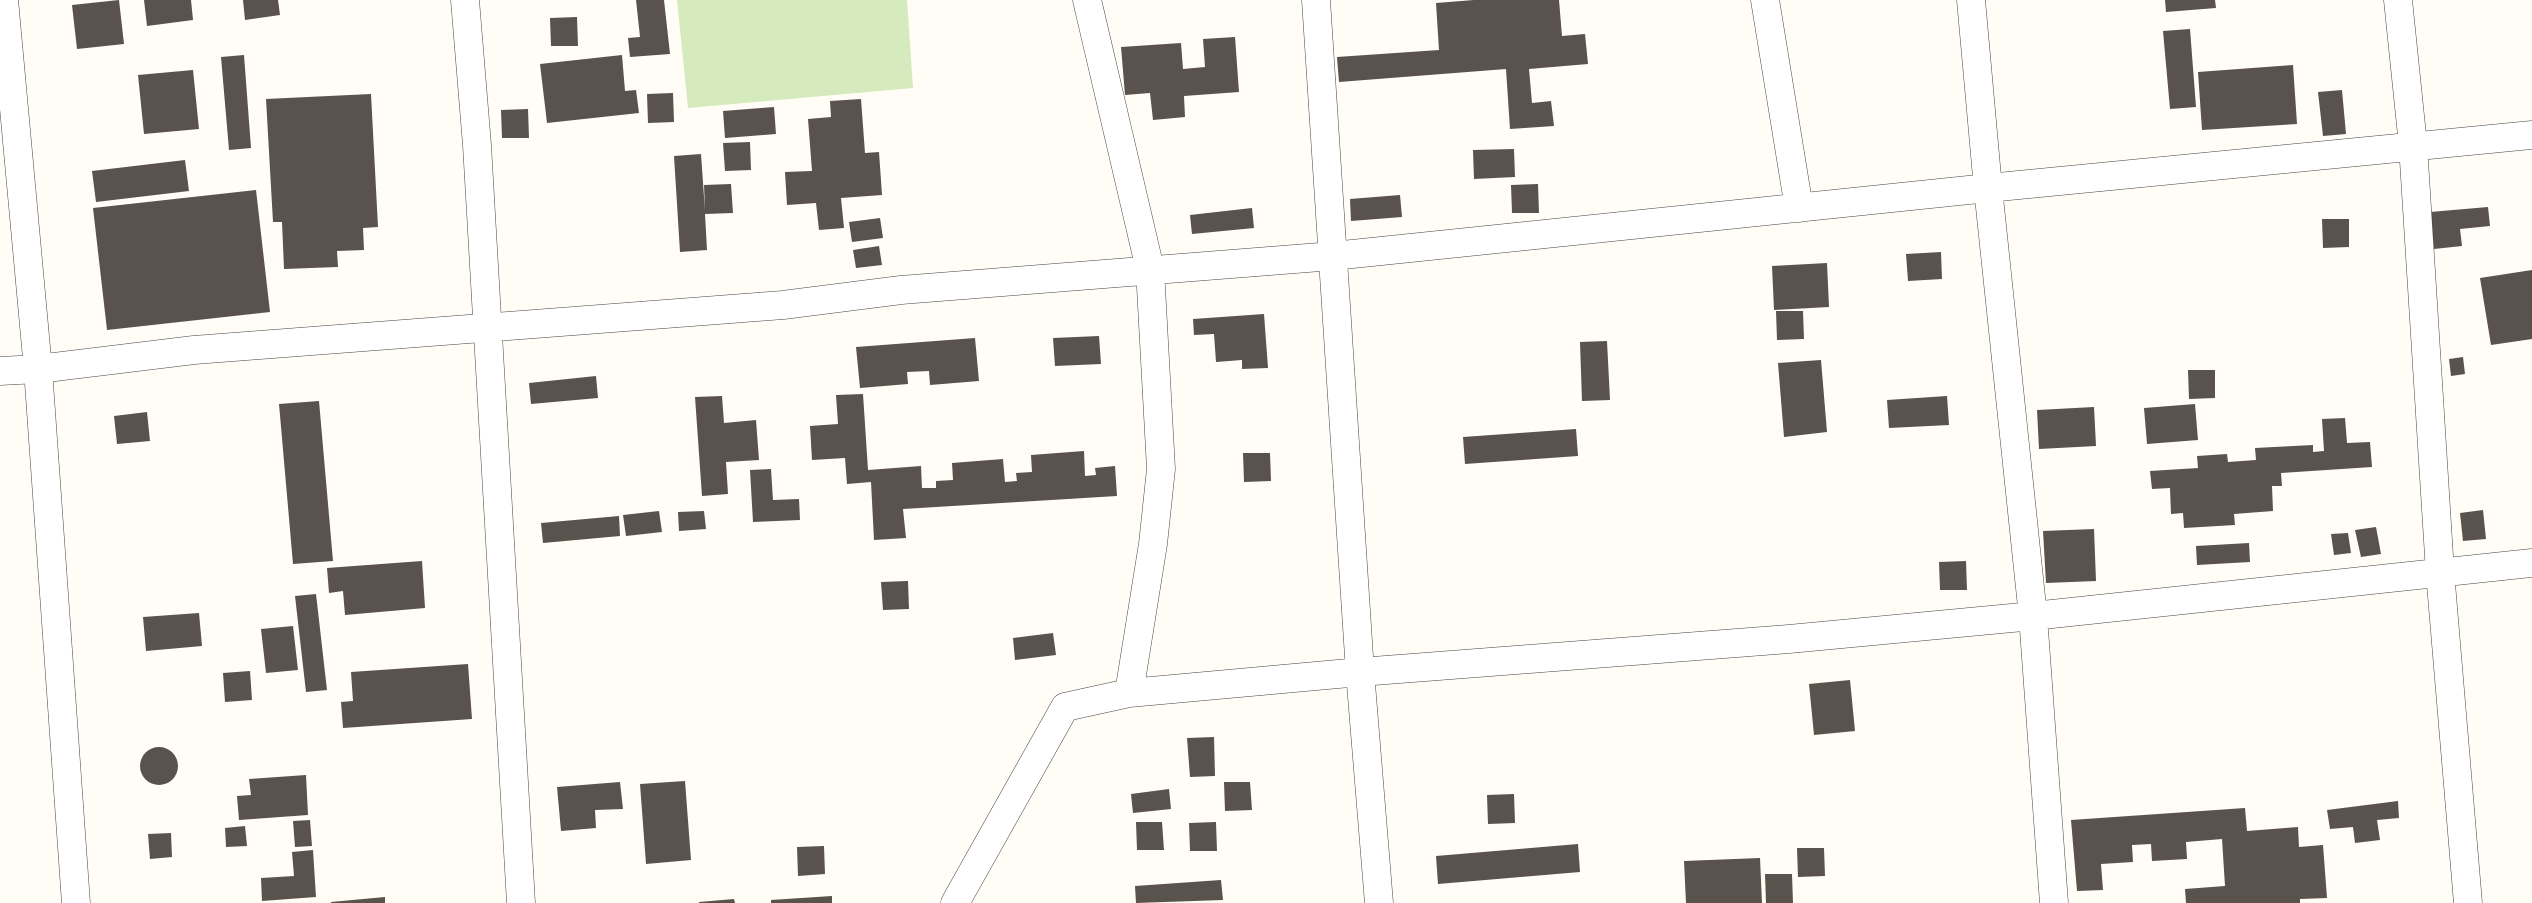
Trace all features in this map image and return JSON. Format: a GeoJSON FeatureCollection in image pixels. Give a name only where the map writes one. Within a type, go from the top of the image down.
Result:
{"type":"FeatureCollection","features":[{"type":"Feature","properties":{"kind":"street"},"geometry":{"type":"LineString","coordinates":[[4,0],[38,369],[76,903]]}},
{"type":"Feature","properties":{"kind":"street"},"geometry":{"type":"LineString","coordinates":[[465,0],[478,145],[486,328],[521,903]]}},
{"type":"Feature","properties":{"kind":"street"},"geometry":{"type":"LineString","coordinates":[[1087,0],[1150,269],[1162,469],[1153,544],[1129,693]]}},
{"type":"Feature","properties":{"kind":"street"},"geometry":{"type":"LineString","coordinates":[[1316,0],[1360,672],[1379,903]]}},
{"type":"Feature","properties":{"kind":"street"},"geometry":{"type":"LineString","coordinates":[[1765,0],[1799,208]]}},
{"type":"Feature","properties":{"kind":"street"},"geometry":{"type":"LineString","coordinates":[[1971,0],[1988,188],[2032,616],[2054,903]]}},
{"type":"Feature","properties":{"kind":"street"},"geometry":{"type":"LineString","coordinates":[[2398,0],[2413,146],[2440,572],[2468,903]]}},
{"type":"Feature","properties":{"kind":"street"},"geometry":{"type":"LineString","coordinates":[[0,371],[38,369],[194,350],[783,305],[901,290],[1333,256],[1988,188],[2532,135]]}},
{"type":"Feature","properties":{"kind":"street"},"geometry":{"type":"LineString","coordinates":[[954,903],[1065,707],[1129,693],[1360,672],[1790,639],[2032,616],[2532,563]]}},
{"type":"Feature","properties":{"kind":"green space"},"geometry":{"type":"Polygon","coordinates":[[[677,0],[907,0],[913,88],[688,108],[677,0]]]}},
{"type":"Feature","properties":{"kind":"building"},"geometry":{"type":"Polygon","coordinates":[[[119,0],[124,44],[77,49],[72,5],[119,0]]]}},
{"type":"Feature","properties":{"kind":"building"},"geometry":{"type":"Polygon","coordinates":[[[144,0],[191,0],[193,20],[147,26],[144,0]]]}},
{"type":"Feature","properties":{"kind":"building"},"geometry":{"type":"Polygon","coordinates":[[[243,0],[278,0],[280,15],[245,20],[243,0]]]}},
{"type":"Feature","properties":{"kind":"building"},"geometry":{"type":"Polygon","coordinates":[[[636,0],[664,0],[670,54],[630,57],[628,38],[640,37],[636,0]]]}},
{"type":"Feature","properties":{"kind":"building"},"geometry":{"type":"Polygon","coordinates":[[[1474,0],[1559,0],[1562,36],[1585,34],[1588,64],[1529,69],[1532,103],[1551,101],[1554,126],[1510,129],[1506,69],[1339,82],[1337,57],[1439,50],[1436,3],[1474,0]]]}},
{"type":"Feature","properties":{"kind":"building"},"geometry":{"type":"Polygon","coordinates":[[[2165,0],[2215,0],[2216,8],[2166,12],[2165,0]]]}},
{"type":"Feature","properties":{"kind":"building"},"geometry":{"type":"Polygon","coordinates":[[[577,17],[578,46],[551,46],[550,18],[577,17]]]}},
{"type":"Feature","properties":{"kind":"building"},"geometry":{"type":"Polygon","coordinates":[[[2190,29],[2196,107],[2170,109],[2163,31],[2190,29]]]}},
{"type":"Feature","properties":{"kind":"building"},"geometry":{"type":"Polygon","coordinates":[[[1235,37],[1239,92],[1184,96],[1185,117],[1153,120],[1150,93],[1125,95],[1121,47],[1181,43],[1183,69],[1205,67],[1203,39],[1235,37]]]}},
{"type":"Feature","properties":{"kind":"building"},"geometry":{"type":"Polygon","coordinates":[[[244,55],[251,148],[229,150],[221,57],[244,55]]]}},
{"type":"Feature","properties":{"kind":"building"},"geometry":{"type":"Polygon","coordinates":[[[622,55],[625,91],[636,90],[639,113],[547,123],[540,64],[622,55]]]}},
{"type":"Feature","properties":{"kind":"building"},"geometry":{"type":"Polygon","coordinates":[[[2293,65],[2297,124],[2202,130],[2198,72],[2293,65]]]}},
{"type":"Feature","properties":{"kind":"building"},"geometry":{"type":"Polygon","coordinates":[[[193,70],[199,129],[144,134],[138,75],[193,70]]]}},
{"type":"Feature","properties":{"kind":"building"},"geometry":{"type":"Polygon","coordinates":[[[2342,90],[2346,134],[2323,136],[2318,92],[2342,90]]]}},
{"type":"Feature","properties":{"kind":"building"},"geometry":{"type":"Polygon","coordinates":[[[673,93],[674,122],[648,123],[647,94],[673,93]]]}},
{"type":"Feature","properties":{"kind":"building"},"geometry":{"type":"Polygon","coordinates":[[[371,94],[378,227],[363,228],[364,250],[337,251],[338,267],[284,269],[282,222],[273,222],[266,99],[371,94]]]}},
{"type":"Feature","properties":{"kind":"building"},"geometry":{"type":"Polygon","coordinates":[[[861,99],[865,153],[879,152],[882,195],[841,198],[844,228],[819,230],[816,203],[787,205],[785,172],[812,171],[808,119],[831,117],[830,101],[861,99]]]}},
{"type":"Feature","properties":{"kind":"building"},"geometry":{"type":"Polygon","coordinates":[[[774,107],[776,134],[725,138],[723,111],[774,107]]]}},
{"type":"Feature","properties":{"kind":"building"},"geometry":{"type":"Polygon","coordinates":[[[528,109],[529,138],[502,138],[501,110],[528,109]]]}},
{"type":"Feature","properties":{"kind":"building"},"geometry":{"type":"Polygon","coordinates":[[[750,142],[751,170],[725,171],[723,143],[750,142]]]}},
{"type":"Feature","properties":{"kind":"building"},"geometry":{"type":"Polygon","coordinates":[[[1514,149],[1515,177],[1474,179],[1473,150],[1514,149]]]}},
{"type":"Feature","properties":{"kind":"building"},"geometry":{"type":"Polygon","coordinates":[[[701,154],[705,211],[704,185],[731,184],[733,213],[705,214],[707,250],[680,252],[674,156],[701,154]]]}},
{"type":"Feature","properties":{"kind":"building"},"geometry":{"type":"Polygon","coordinates":[[[185,160],[189,191],[96,202],[92,171],[185,160]]]}},
{"type":"Feature","properties":{"kind":"building"},"geometry":{"type":"Polygon","coordinates":[[[1538,184],[1539,213],[1512,213],[1511,185],[1538,184]]]}},
{"type":"Feature","properties":{"kind":"building"},"geometry":{"type":"Polygon","coordinates":[[[256,190],[270,312],[107,330],[93,208],[256,190]]]}},
{"type":"Feature","properties":{"kind":"building"},"geometry":{"type":"Polygon","coordinates":[[[1400,195],[1402,217],[1351,221],[1350,199],[1400,195]]]}},
{"type":"Feature","properties":{"kind":"building"},"geometry":{"type":"Polygon","coordinates":[[[2488,207],[2490,226],[2460,229],[2462,246],[2434,249],[2430,212],[2488,207]]]}},
{"type":"Feature","properties":{"kind":"building"},"geometry":{"type":"Polygon","coordinates":[[[1252,208],[1254,228],[1192,234],[1190,215],[1252,208]]]}},
{"type":"Feature","properties":{"kind":"building"},"geometry":{"type":"Polygon","coordinates":[[[880,218],[883,238],[852,242],[849,222],[880,218]]]}},
{"type":"Feature","properties":{"kind":"building"},"geometry":{"type":"Polygon","coordinates":[[[2322,219],[2349,219],[2349,247],[2323,248],[2322,219]]]}},
{"type":"Feature","properties":{"kind":"building"},"geometry":{"type":"Polygon","coordinates":[[[879,246],[882,265],[856,268],[853,250],[879,246]]]}},
{"type":"Feature","properties":{"kind":"building"},"geometry":{"type":"Polygon","coordinates":[[[1941,252],[1942,279],[1908,281],[1906,254],[1941,252]]]}},
{"type":"Feature","properties":{"kind":"building"},"geometry":{"type":"Polygon","coordinates":[[[1827,263],[1829,307],[1774,310],[1772,266],[1827,263]]]}},
{"type":"Feature","properties":{"kind":"building"},"geometry":{"type":"Polygon","coordinates":[[[2532,270],[2532,339],[2491,345],[2480,278],[2532,270]]]}},
{"type":"Feature","properties":{"kind":"building"},"geometry":{"type":"Polygon","coordinates":[[[1776,311],[1803,311],[1804,339],[1777,340],[1776,311]]]}},
{"type":"Feature","properties":{"kind":"building"},"geometry":{"type":"Polygon","coordinates":[[[1264,314],[1268,368],[1242,369],[1242,360],[1216,362],[1214,334],[1194,335],[1193,319],[1264,314]]]}},
{"type":"Feature","properties":{"kind":"building"},"geometry":{"type":"Polygon","coordinates":[[[1099,336],[1101,364],[1055,366],[1053,338],[1099,336]]]}},
{"type":"Feature","properties":{"kind":"building"},"geometry":{"type":"Polygon","coordinates":[[[975,338],[979,381],[930,385],[929,371],[907,372],[908,384],[860,388],[856,347],[975,338]]]}},
{"type":"Feature","properties":{"kind":"building"},"geometry":{"type":"Polygon","coordinates":[[[1607,341],[1610,400],[1582,401],[1580,342],[1607,341]]]}},
{"type":"Feature","properties":{"kind":"building"},"geometry":{"type":"Polygon","coordinates":[[[2463,357],[2465,374],[2451,376],[2449,359],[2463,357]]]}},
{"type":"Feature","properties":{"kind":"building"},"geometry":{"type":"Polygon","coordinates":[[[1821,360],[1827,432],[1784,437],[1778,363],[1821,360]]]}},
{"type":"Feature","properties":{"kind":"building"},"geometry":{"type":"Polygon","coordinates":[[[2188,370],[2215,370],[2215,398],[2189,399],[2188,370]]]}},
{"type":"Feature","properties":{"kind":"building"},"geometry":{"type":"Polygon","coordinates":[[[596,376],[598,398],[531,404],[529,383],[596,376]]]}},
{"type":"Feature","properties":{"kind":"building"},"geometry":{"type":"Polygon","coordinates":[[[863,394],[868,470],[921,466],[922,488],[936,488],[936,481],[953,480],[952,463],[1003,459],[1005,482],[1017,481],[1016,473],[1032,472],[1031,455],[1084,451],[1085,476],[1096,475],[1095,468],[1115,466],[1117,496],[903,509],[906,538],[874,540],[871,482],[847,484],[845,458],[812,460],[810,426],[838,424],[836,395],[863,394]]]}},
{"type":"Feature","properties":{"kind":"building"},"geometry":{"type":"Polygon","coordinates":[[[722,396],[724,423],[756,420],[759,460],[726,462],[728,494],[702,496],[695,397],[722,396]]]}},
{"type":"Feature","properties":{"kind":"building"},"geometry":{"type":"Polygon","coordinates":[[[1947,396],[1949,425],[1889,428],[1887,400],[1947,396]]]}},
{"type":"Feature","properties":{"kind":"building"},"geometry":{"type":"Polygon","coordinates":[[[319,401],[333,561],[293,564],[279,404],[319,401]]]}},
{"type":"Feature","properties":{"kind":"building"},"geometry":{"type":"Polygon","coordinates":[[[2195,404],[2198,440],[2147,444],[2144,408],[2195,404]]]}},
{"type":"Feature","properties":{"kind":"building"},"geometry":{"type":"Polygon","coordinates":[[[2094,407],[2096,446],[2039,449],[2037,410],[2094,407]]]}},
{"type":"Feature","properties":{"kind":"building"},"geometry":{"type":"Polygon","coordinates":[[[147,412],[150,441],[117,444],[114,416],[147,412]]]}},
{"type":"Feature","properties":{"kind":"building"},"geometry":{"type":"Polygon","coordinates":[[[2345,418],[2347,443],[2370,442],[2372,467],[2281,473],[2282,486],[2272,486],[2273,511],[2234,514],[2235,525],[2184,528],[2183,513],[2171,514],[2170,488],[2152,489],[2150,471],[2198,468],[2197,456],[2227,454],[2228,462],[2256,460],[2255,448],[2313,445],[2313,452],[2324,451],[2322,419],[2345,418]]]}},
{"type":"Feature","properties":{"kind":"building"},"geometry":{"type":"Polygon","coordinates":[[[1576,429],[1578,456],[1465,464],[1463,437],[1576,429]]]}},
{"type":"Feature","properties":{"kind":"building"},"geometry":{"type":"Polygon","coordinates":[[[1243,453],[1270,453],[1271,481],[1244,482],[1243,453]]]}},
{"type":"Feature","properties":{"kind":"building"},"geometry":{"type":"Polygon","coordinates":[[[771,469],[773,500],[799,499],[800,520],[753,522],[750,470],[771,469]]]}},
{"type":"Feature","properties":{"kind":"building"},"geometry":{"type":"Polygon","coordinates":[[[2483,510],[2486,539],[2463,541],[2460,513],[2483,510]]]}},
{"type":"Feature","properties":{"kind":"building"},"geometry":{"type":"Polygon","coordinates":[[[659,511],[662,532],[626,536],[623,515],[659,511]]]}},
{"type":"Feature","properties":{"kind":"building"},"geometry":{"type":"Polygon","coordinates":[[[704,511],[706,529],[679,531],[678,512],[704,511]]]}},
{"type":"Feature","properties":{"kind":"building"},"geometry":{"type":"Polygon","coordinates":[[[619,516],[620,536],[543,543],[541,523],[619,516]]]}},
{"type":"Feature","properties":{"kind":"building"},"geometry":{"type":"Polygon","coordinates":[[[2376,527],[2381,554],[2361,557],[2355,530],[2376,527]]]}},
{"type":"Feature","properties":{"kind":"building"},"geometry":{"type":"Polygon","coordinates":[[[2094,529],[2096,581],[2046,583],[2043,531],[2094,529]]]}},
{"type":"Feature","properties":{"kind":"building"},"geometry":{"type":"Polygon","coordinates":[[[2348,533],[2351,553],[2334,555],[2331,534],[2348,533]]]}},
{"type":"Feature","properties":{"kind":"building"},"geometry":{"type":"Polygon","coordinates":[[[2249,543],[2250,562],[2197,565],[2196,546],[2249,543]]]}},
{"type":"Feature","properties":{"kind":"building"},"geometry":{"type":"Polygon","coordinates":[[[422,561],[425,608],[345,615],[343,591],[329,593],[327,568],[422,561]]]}},
{"type":"Feature","properties":{"kind":"building"},"geometry":{"type":"Polygon","coordinates":[[[1966,561],[1967,590],[1940,590],[1939,562],[1966,561]]]}},
{"type":"Feature","properties":{"kind":"building"},"geometry":{"type":"Polygon","coordinates":[[[908,581],[909,609],[883,610],[881,582],[908,581]]]}},
{"type":"Feature","properties":{"kind":"building"},"geometry":{"type":"Polygon","coordinates":[[[316,594],[327,690],[306,692],[295,596],[316,594]]]}},
{"type":"Feature","properties":{"kind":"building"},"geometry":{"type":"Polygon","coordinates":[[[199,613],[202,646],[146,651],[143,617],[199,613]]]}},
{"type":"Feature","properties":{"kind":"building"},"geometry":{"type":"Polygon","coordinates":[[[293,626],[298,670],[266,673],[261,629],[293,626]]]}},
{"type":"Feature","properties":{"kind":"building"},"geometry":{"type":"Polygon","coordinates":[[[1053,633],[1056,655],[1015,660],[1013,638],[1053,633]]]}},
{"type":"Feature","properties":{"kind":"building"},"geometry":{"type":"Polygon","coordinates":[[[468,664],[472,719],[343,728],[341,702],[353,701],[351,672],[468,664]]]}},
{"type":"Feature","properties":{"kind":"building"},"geometry":{"type":"Polygon","coordinates":[[[250,671],[252,700],[225,702],[223,673],[250,671]]]}},
{"type":"Feature","properties":{"kind":"building"},"geometry":{"type":"Polygon","coordinates":[[[1850,680],[1855,731],[1814,735],[1809,684],[1850,680]]]}},
{"type":"Feature","properties":{"kind":"building"},"geometry":{"type":"Polygon","coordinates":[[[1214,737],[1215,776],[1190,777],[1187,738],[1214,737]]]}},
{"type":"Feature","properties":{"kind":"building"},"geometry":{"type":"Polygon","coordinates":[[[159,747],[173,752],[178,766],[173,780],[159,785],[145,780],[140,766],[145,752],[159,747]]]}},
{"type":"Feature","properties":{"kind":"building"},"geometry":{"type":"Polygon","coordinates":[[[306,775],[308,815],[239,820],[237,796],[251,795],[249,779],[306,775]]]}},
{"type":"Feature","properties":{"kind":"building"},"geometry":{"type":"Polygon","coordinates":[[[685,781],[691,860],[646,864],[640,784],[685,781]]]}},
{"type":"Feature","properties":{"kind":"building"},"geometry":{"type":"Polygon","coordinates":[[[620,782],[623,809],[595,810],[596,828],[561,831],[557,787],[620,782]]]}},
{"type":"Feature","properties":{"kind":"building"},"geometry":{"type":"Polygon","coordinates":[[[1224,782],[1250,782],[1252,810],[1225,811],[1224,782]]]}},
{"type":"Feature","properties":{"kind":"building"},"geometry":{"type":"Polygon","coordinates":[[[1169,789],[1171,809],[1133,813],[1131,794],[1169,789]]]}},
{"type":"Feature","properties":{"kind":"building"},"geometry":{"type":"Polygon","coordinates":[[[1514,794],[1515,823],[1488,824],[1487,795],[1514,794]]]}},
{"type":"Feature","properties":{"kind":"building"},"geometry":{"type":"Polygon","coordinates":[[[2398,801],[2399,818],[2377,820],[2380,840],[2355,843],[2353,827],[2330,829],[2327,810],[2398,801]]]}},
{"type":"Feature","properties":{"kind":"building"},"geometry":{"type":"Polygon","coordinates":[[[2245,808],[2247,831],[2298,827],[2299,847],[2323,845],[2327,898],[2300,899],[2300,903],[2186,903],[2185,889],[2225,886],[2222,839],[2186,842],[2187,859],[2152,861],[2151,844],[2132,845],[2133,862],[2101,864],[2103,890],[2077,891],[2071,820],[2245,808]]]}},
{"type":"Feature","properties":{"kind":"building"},"geometry":{"type":"Polygon","coordinates":[[[310,820],[312,846],[295,847],[293,821],[310,820]]]}},
{"type":"Feature","properties":{"kind":"building"},"geometry":{"type":"Polygon","coordinates":[[[1136,822],[1162,822],[1164,850],[1137,850],[1136,822]]]}},
{"type":"Feature","properties":{"kind":"building"},"geometry":{"type":"Polygon","coordinates":[[[1216,822],[1217,851],[1190,851],[1189,823],[1216,822]]]}},
{"type":"Feature","properties":{"kind":"building"},"geometry":{"type":"Polygon","coordinates":[[[245,826],[247,846],[226,847],[225,828],[245,826]]]}},
{"type":"Feature","properties":{"kind":"building"},"geometry":{"type":"Polygon","coordinates":[[[171,833],[172,857],[150,859],[148,834],[171,833]]]}},
{"type":"Feature","properties":{"kind":"building"},"geometry":{"type":"Polygon","coordinates":[[[1578,844],[1580,872],[1438,884],[1436,856],[1578,844]]]}},
{"type":"Feature","properties":{"kind":"building"},"geometry":{"type":"Polygon","coordinates":[[[824,846],[825,874],[798,876],[797,847],[824,846]]]}},
{"type":"Feature","properties":{"kind":"building"},"geometry":{"type":"Polygon","coordinates":[[[1797,848],[1824,848],[1825,876],[1798,877],[1797,848]]]}},
{"type":"Feature","properties":{"kind":"building"},"geometry":{"type":"Polygon","coordinates":[[[313,850],[316,897],[262,901],[261,878],[294,876],[292,852],[313,850]]]}},
{"type":"Feature","properties":{"kind":"building"},"geometry":{"type":"Polygon","coordinates":[[[1760,858],[1762,903],[1686,903],[1684,861],[1760,858]]]}},
{"type":"Feature","properties":{"kind":"building"},"geometry":{"type":"Polygon","coordinates":[[[1765,874],[1792,874],[1793,903],[1766,903],[1765,874]]]}},
{"type":"Feature","properties":{"kind":"building"},"geometry":{"type":"Polygon","coordinates":[[[1221,880],[1223,900],[1136,903],[1135,886],[1221,880]]]}},
{"type":"Feature","properties":{"kind":"building"},"geometry":{"type":"Polygon","coordinates":[[[832,896],[832,903],[771,903],[771,900],[832,896]]]}},
{"type":"Feature","properties":{"kind":"building"},"geometry":{"type":"Polygon","coordinates":[[[385,897],[385,903],[331,903],[331,902],[385,897]]]}},
{"type":"Feature","properties":{"kind":"building"},"geometry":{"type":"Polygon","coordinates":[[[734,899],[735,903],[699,903],[699,902],[734,899]]]}}]}
